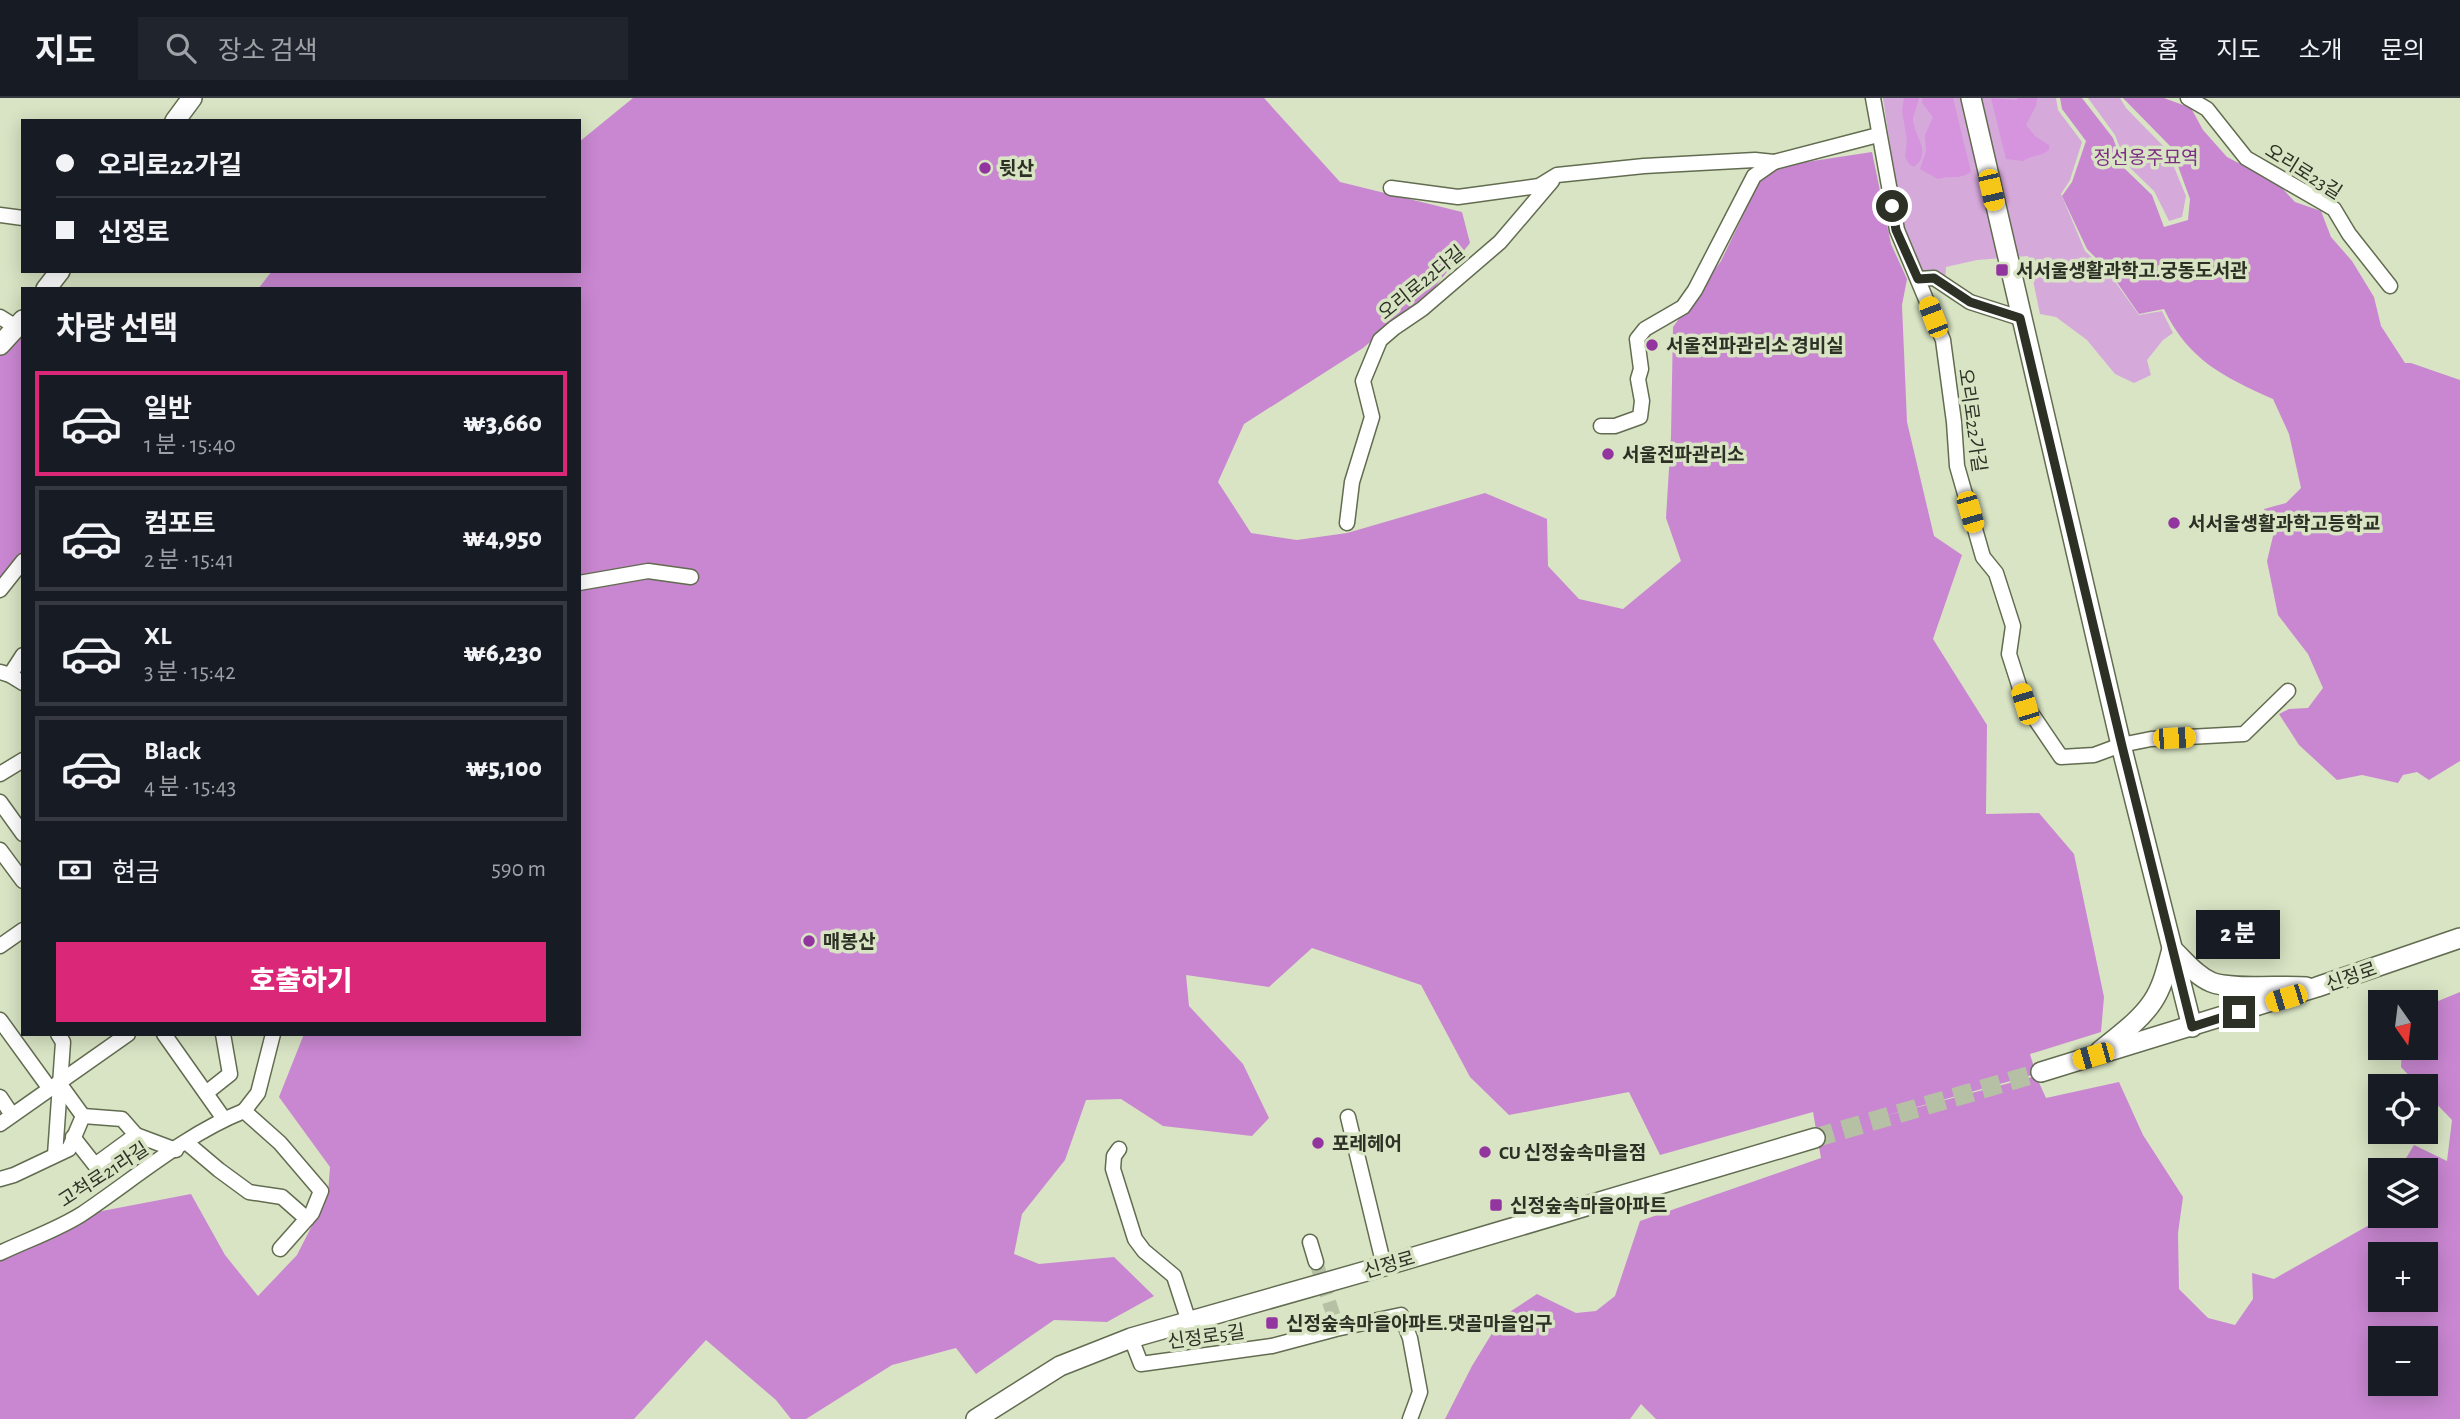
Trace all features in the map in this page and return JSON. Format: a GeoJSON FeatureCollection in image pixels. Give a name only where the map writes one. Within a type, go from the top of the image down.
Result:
{"type":"FeatureCollection","features":[{"type":"Feature","properties":{"kind":"main road"},"geometry":{"type":"LineString","coordinates":[[176,119],[192,98]]}},
{"type":"Feature","properties":{"kind":"main road"},"geometry":{"type":"LineString","coordinates":[[1971,98],[2020,318],[2192,1027]]}},
{"type":"Feature","properties":{"kind":"main road"},"geometry":{"type":"LineString","coordinates":[[48,287],[58,273]]}},
{"type":"Feature","properties":{"kind":"main road"},"geometry":{"type":"LineString","coordinates":[[0,345],[13,321]]}},
{"type":"Feature","properties":{"kind":"main road","name":"신정로"},"geometry":{"type":"LineString","coordinates":[[2041,1072],[2317,988],[2460,939]]}},
{"type":"Feature","properties":{"kind":"main road"},"geometry":{"type":"LineString","coordinates":[[2172,949],[2197,974],[2211,982],[2234,986],[2317,988]]}},
{"type":"Feature","properties":{"kind":"main road"},"geometry":{"type":"LineString","coordinates":[[2093,1056],[2125,1030],[2152,1002],[2161,986],[2172,949]]}},
{"type":"Feature","properties":{"kind":"main road","name":"신정로"},"geometry":{"type":"LineString","coordinates":[[976,1419],[1060,1366],[1131,1338],[1815,1138]]}},
{"type":"Feature","properties":{"kind":"street","name":"오리로22가길"},"geometry":{"type":"LineString","coordinates":[[1872,98],[1896,230],[1943,340],[1957,466],[1983,557],[1996,573],[2013,626],[2009,653],[2025,704],[2061,757],[2094,755],[2122,746]]}},
{"type":"Feature","properties":{"kind":"street","name":"오리로23길"},"geometry":{"type":"LineString","coordinates":[[2188,98],[2207,109],[2246,158],[2334,209],[2349,234],[2390,286]]}},
{"type":"Feature","properties":{"kind":"street"},"geometry":{"type":"LineString","coordinates":[[1601,426],[1615,426],[1640,417],[1642,401],[1638,379],[1641,369],[1637,339],[1646,329],[1683,307],[1695,290],[1754,176],[1774,162],[1878,135]]}},
{"type":"Feature","properties":{"kind":"street"},"geometry":{"type":"LineString","coordinates":[[1391,188],[1458,197],[1539,186],[1558,175],[1644,166],[1755,160],[1774,162]]}},
{"type":"Feature","properties":{"kind":"street","name":"오리로22다길"},"geometry":{"type":"LineString","coordinates":[[1347,523],[1352,482],[1372,417],[1363,381],[1380,341],[1500,242],[1558,175]]}},
{"type":"Feature","properties":{"kind":"street"},"geometry":{"type":"LineString","coordinates":[[0,215],[21,218]]}},
{"type":"Feature","properties":{"kind":"street"},"geometry":{"type":"LineString","coordinates":[[1918,279],[1934,278],[1970,302],[2020,318]]}},
{"type":"Feature","properties":{"kind":"street"},"geometry":{"type":"LineString","coordinates":[[0,590],[21,564]]}},
{"type":"Feature","properties":{"kind":"street"},"geometry":{"type":"LineString","coordinates":[[581,583],[648,571],[691,577]]}},
{"type":"Feature","properties":{"kind":"street"},"geometry":{"type":"LineString","coordinates":[[11,676],[21,658]]}},
{"type":"Feature","properties":{"kind":"street"},"geometry":{"type":"LineString","coordinates":[[2122,746],[2151,739],[2244,734],[2288,691]]}},
{"type":"Feature","properties":{"kind":"street"},"geometry":{"type":"LineString","coordinates":[[0,774],[21,761]]}},
{"type":"Feature","properties":{"kind":"street"},"geometry":{"type":"LineString","coordinates":[[0,802],[21,831]]}},
{"type":"Feature","properties":{"kind":"street"},"geometry":{"type":"LineString","coordinates":[[0,850],[21,878]]}},
{"type":"Feature","properties":{"kind":"street"},"geometry":{"type":"LineString","coordinates":[[3,939],[21,931]]}},
{"type":"Feature","properties":{"kind":"street"},"geometry":{"type":"LineString","coordinates":[[0,1020],[83,1116],[122,1119],[136,1135],[181,1147],[249,1192],[282,1197],[307,1219]]}},
{"type":"Feature","properties":{"kind":"street"},"geometry":{"type":"LineString","coordinates":[[55,1155],[55,1086],[63,1042],[59,1036]]}},
{"type":"Feature","properties":{"kind":"street"},"geometry":{"type":"LineString","coordinates":[[0,1097],[6,1120],[125,1036]]}},
{"type":"Feature","properties":{"kind":"street"},"geometry":{"type":"LineString","coordinates":[[165,1036],[225,1119]]}},
{"type":"Feature","properties":{"kind":"street"},"geometry":{"type":"LineString","coordinates":[[206,1093],[230,1074],[223,1036]]}},
{"type":"Feature","properties":{"kind":"street"},"geometry":{"type":"LineString","coordinates":[[273,1036],[258,1093],[244,1111],[280,1143],[321,1191],[312,1213],[280,1249]]}},
{"type":"Feature","properties":{"kind":"street","name":"고척로21라길"},"geometry":{"type":"LineString","coordinates":[[0,1253],[81,1215],[143,1169],[225,1119],[244,1111]]}},
{"type":"Feature","properties":{"kind":"street"},"geometry":{"type":"LineString","coordinates":[[0,1179],[15,1175],[69,1149],[83,1116]]}},
{"type":"Feature","properties":{"kind":"street"},"geometry":{"type":"LineString","coordinates":[[1348,1117],[1384,1266]]}},
{"type":"Feature","properties":{"kind":"street"},"geometry":{"type":"LineString","coordinates":[[74,1137],[95,1165],[136,1135]]}},
{"type":"Feature","properties":{"kind":"street"},"geometry":{"type":"LineString","coordinates":[[1119,1149],[1114,1156],[1113,1169],[1131,1230],[1144,1251],[1174,1276],[1189,1322]]}},
{"type":"Feature","properties":{"kind":"street"},"geometry":{"type":"LineString","coordinates":[[1310,1242],[1316,1262]]}},
{"type":"Feature","properties":{"kind":"street","name":"신정로5길"},"geometry":{"type":"LineString","coordinates":[[1131,1338],[1141,1364],[1272,1346],[1335,1323],[1401,1315],[1415,1357],[1420,1392],[1410,1419]]}},
{"type":"Feature","properties":{"kind":"green space"},"geometry":{"type":"Polygon","coordinates":[[[1883,98],[2056,98],[2058,110],[2082,142],[2070,180],[2061,194],[2085,251],[2108,272],[2139,315],[2162,311],[2173,333],[2163,340],[2147,360],[2151,375],[2134,383],[2115,374],[2087,340],[2056,317],[2040,314],[2028,256],[1977,260],[1946,267],[1945,281],[1919,275],[1903,235],[1883,98]]]}},
{"type":"Feature","properties":{"kind":"green space","name":"정선옹주묘역"},"geometry":{"type":"Polygon","coordinates":[[[2088,98],[2120,98],[2126,108],[2167,150],[2186,196],[2182,217],[2169,221],[2154,191],[2126,164],[2115,135],[2088,98]]]}},
{"type":"Feature","properties":{"kind":"shaded area"},"geometry":{"type":"Polygon","coordinates":[[[633,98],[1264,98],[1340,182],[1462,212],[1470,243],[1434,288],[1363,348],[1244,424],[1218,482],[1251,533],[1297,540],[1347,533],[1485,493],[1547,519],[1548,566],[1579,599],[1623,609],[1681,561],[1666,518],[1673,327],[1721,261],[1766,168],[1872,152],[1891,244],[1907,279],[1902,305],[1907,422],[1934,536],[1962,555],[1933,639],[1987,725],[1986,814],[2039,813],[2074,854],[2104,997],[2101,1032],[2030,1054],[2036,1074],[1877,1118],[2036,1076],[2046,1098],[2119,1082],[2143,1135],[2183,1197],[2178,1233],[2179,1289],[2208,1318],[2235,1325],[2253,1299],[2252,1273],[2274,1279],[2368,1226],[2368,1228],[2438,1228],[2438,1158],[2406,1158],[2414,1145],[2447,1161],[2452,1120],[2438,1105],[2438,1074],[2408,1074],[2401,1067],[2401,1060],[2438,1060],[2438,1001],[2460,992],[2460,1419],[1656,1419],[1641,1404],[1630,1419],[1445,1419],[1472,1366],[1502,1317],[1537,1294],[1576,1313],[1596,1311],[1615,1296],[1640,1221],[1821,1158],[1813,1112],[1660,1155],[1629,1092],[1509,1115],[1470,1077],[1421,985],[1312,948],[1269,987],[1186,975],[1189,1006],[1243,1064],[1269,1118],[1252,1136],[1163,1126],[1121,1099],[1086,1100],[1065,1160],[1022,1214],[1014,1254],[1039,1264],[1114,1257],[1154,1296],[1107,1322],[1054,1320],[976,1374],[956,1348],[892,1365],[806,1419],[791,1419],[776,1400],[706,1340],[634,1419],[0,1419],[0,1253],[81,1215],[191,1194],[225,1255],[258,1296],[297,1255],[328,1194],[330,1167],[279,1097],[303,1036],[581,1036],[581,287],[260,287],[270,273],[581,273],[581,140],[633,98]]]}},
{"type":"Feature","properties":{"kind":"shaded area"},"geometry":{"type":"Polygon","coordinates":[[[1904,98],[1919,98],[1913,120],[1922,156],[1914,167],[1905,157],[1907,140],[1902,111],[1904,98]]]}},
{"type":"Feature","properties":{"kind":"shaded area"},"geometry":{"type":"Polygon","coordinates":[[[1922,98],[1953,98],[1971,172],[1963,176],[1938,179],[1920,169],[1926,151],[1925,135],[1933,117],[1922,103],[1922,98]]]}},
{"type":"Feature","properties":{"kind":"shaded area"},"geometry":{"type":"Polygon","coordinates":[[[1991,98],[2037,98],[2026,125],[2035,136],[2049,145],[2049,150],[2023,161],[2006,159],[1991,98]]]}},
{"type":"Feature","properties":{"kind":"shaded area"},"geometry":{"type":"Polygon","coordinates":[[[2060,98],[2082,98],[2113,138],[2124,168],[2152,195],[2164,227],[2188,220],[2190,199],[2171,147],[2123,98],[2164,98],[2191,108],[2203,130],[2227,157],[2277,183],[2295,202],[2321,211],[2331,237],[2352,261],[2374,297],[2381,326],[2405,363],[2460,380],[2460,761],[2429,780],[2417,772],[2403,775],[2398,783],[2362,775],[2337,780],[2299,745],[2279,714],[2289,709],[2308,708],[2323,688],[2308,654],[2278,615],[2267,561],[2274,532],[2264,509],[2286,503],[2301,488],[2289,434],[2273,399],[2209,365],[2184,341],[2164,309],[2139,314],[2109,271],[2087,249],[2062,196],[2072,182],[2086,141],[2062,109],[2060,98]]]}},
{"type":"Feature","properties":{"kind":"shaded area"},"geometry":{"type":"Polygon","coordinates":[[[21,322],[21,557],[0,589],[0,345],[21,322]]]}},
{"type":"Feature","properties":{"kind":"tunnel"},"geometry":{"type":"LineString","coordinates":[[1815,1138],[2041,1072]]}},
{"type":"Feature","properties":{"kind":"tunnel"},"geometry":{"type":"LineString","coordinates":[[1316,1262],[1334,1317]]}},
{"type":"Feature","properties":{"kind":"place","name":"뒷산"},"geometry":{"type":"Point","coordinates":[985,168]}},
{"type":"Feature","properties":{"kind":"place","name":"서서울생활과학고.궁동도서관"},"geometry":{"type":"Point","coordinates":[2002,270]}},
{"type":"Feature","properties":{"kind":"place","name":"서울전파관리소 경비실"},"geometry":{"type":"Point","coordinates":[1652,345]}},
{"type":"Feature","properties":{"kind":"place","name":"서울전파관리소"},"geometry":{"type":"Point","coordinates":[1608,454]}},
{"type":"Feature","properties":{"kind":"place","name":"서서울생활과학고등학교"},"geometry":{"type":"Point","coordinates":[2174,523]}},
{"type":"Feature","properties":{"kind":"place","name":"매봉산"},"geometry":{"type":"Point","coordinates":[809,941]}},
{"type":"Feature","properties":{"kind":"place","name":"포레헤어"},"geometry":{"type":"Point","coordinates":[1318,1143]}},
{"type":"Feature","properties":{"kind":"place","name":"CU 신정숲속마을점"},"geometry":{"type":"Point","coordinates":[1485,1152]}},
{"type":"Feature","properties":{"kind":"place","name":"신정숲속마을아파트"},"geometry":{"type":"Point","coordinates":[1496,1205]}},
{"type":"Feature","properties":{"kind":"place","name":"신정숲속마을아파트.댓골마을입구"},"geometry":{"type":"Point","coordinates":[1272,1323]}},
{"type":"Feature","properties":{"kind":"route"},"geometry":{"type":"LineString","coordinates":[[1892,206],[1896,230],[1918,279],[1934,278],[1970,302],[2020,318],[2192,1027],[2239,1012]]}}]}
